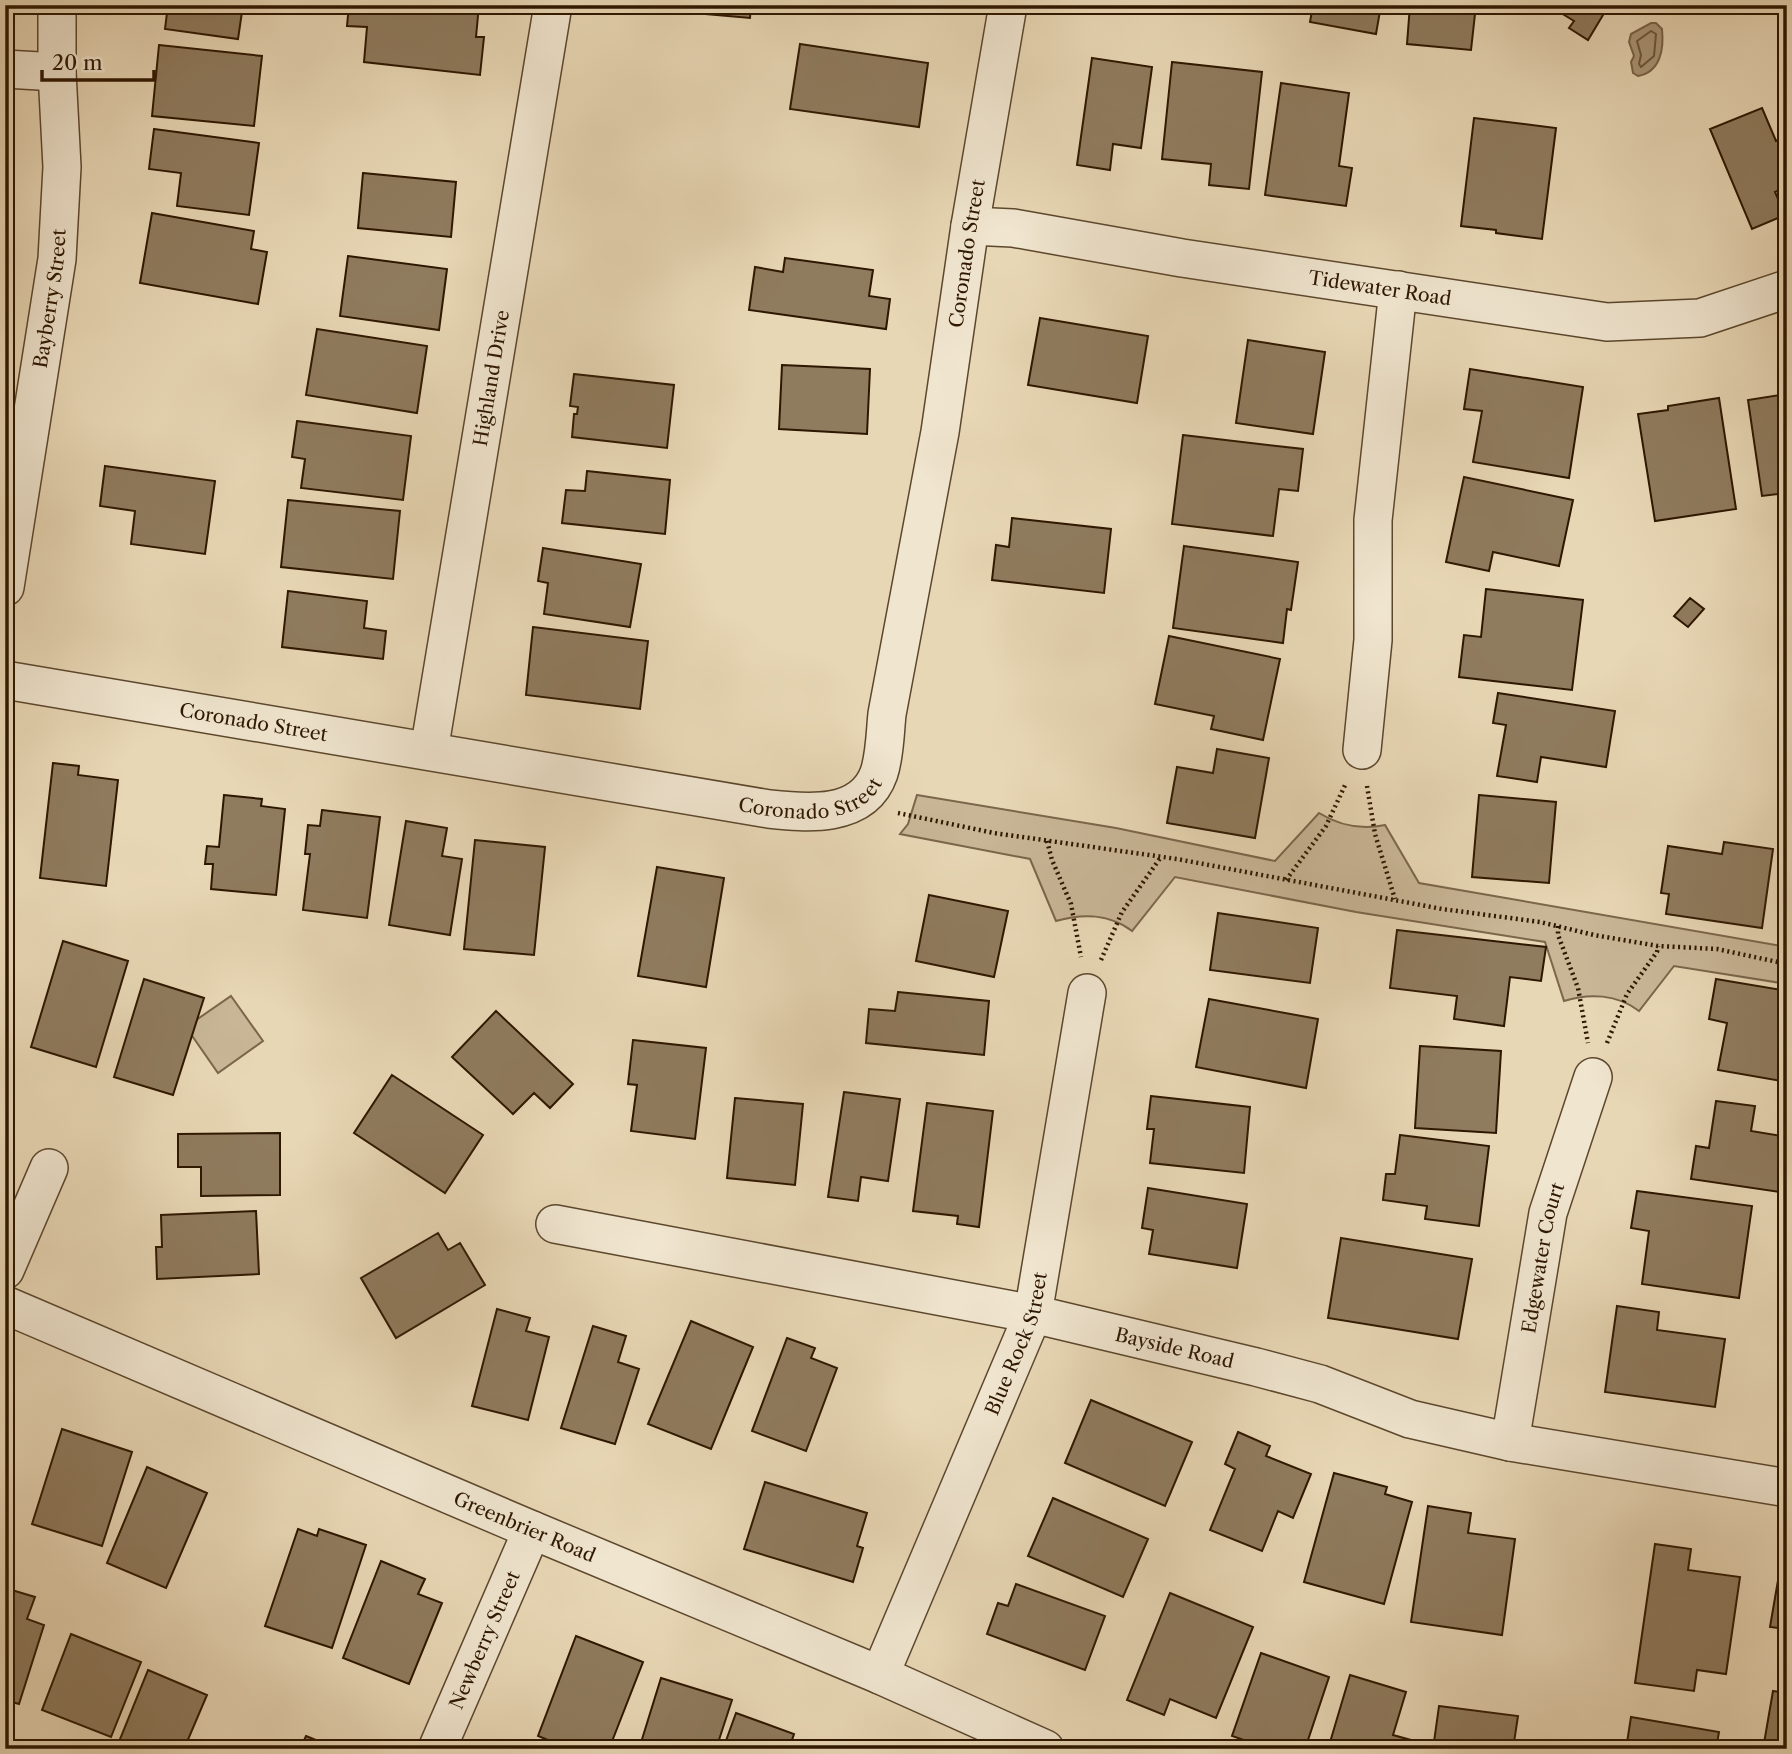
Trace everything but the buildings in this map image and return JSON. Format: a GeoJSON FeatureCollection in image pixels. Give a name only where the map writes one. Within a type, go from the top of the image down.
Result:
{"type":"FeatureCollection","features":[{"type":"Feature","properties":{"kind":"street","name":"Bayberry Street"},"geometry":{"type":"LineString","coordinates":[[5,587],[57,259],[62,167],[57,5]]}},
{"type":"Feature","properties":{"kind":"street","name":"Highland Drive"},"geometry":{"type":"LineString","coordinates":[[429,751],[553,5]]}},
{"type":"Feature","properties":{"kind":"street","name":"Coronado Street"},"geometry":{"type":"LineString","coordinates":[[5,680],[769,809],[812,813],[853,803],[872,786],[879,774],[887,714],[940,432],[970,226],[1008,5]]}},
{"type":"Feature","properties":{"kind":"street"},"geometry":{"type":"LineString","coordinates":[[5,69],[57,72]]}},
{"type":"Feature","properties":{"kind":"street","name":"Tidewater Road"},"geometry":{"type":"LineString","coordinates":[[970,226],[1013,228],[1182,258],[1607,322],[1700,318],[1787,289]]}},
{"type":"Feature","properties":{"kind":"street"},"geometry":{"type":"LineString","coordinates":[[1362,750],[1373,640],[1373,520],[1398,290]]}},
{"type":"Feature","properties":{"kind":"street","name":"Blue Rock Street"},"geometry":{"type":"LineString","coordinates":[[880,1675],[1033,1314],[1087,993]]}},
{"type":"Feature","properties":{"kind":"street","name":"Edgewater Court"},"geometry":{"type":"LineString","coordinates":[[1510,1443],[1548,1213],[1593,1077]]}},
{"type":"Feature","properties":{"kind":"street"},"geometry":{"type":"LineString","coordinates":[[5,1270],[49,1168]]}},
{"type":"Feature","properties":{"kind":"street","name":"Bayside Road"},"geometry":{"type":"LineString","coordinates":[[555,1224],[1033,1314],[1320,1384],[1410,1419],[1510,1443],[1787,1488]]}},
{"type":"Feature","properties":{"kind":"street","name":"Greenbrier Road"},"geometry":{"type":"LineString","coordinates":[[5,1305],[880,1675],[1045,1749]]}},
{"type":"Feature","properties":{"kind":"street","name":"Newberry Street"},"geometry":{"type":"LineString","coordinates":[[437,1749],[532,1530]]}},
{"type":"Feature","properties":{"kind":"path"},"geometry":{"type":"LineString","coordinates":[[1286,880],[1326,826],[1362,750]]}},
{"type":"Feature","properties":{"kind":"path"},"geometry":{"type":"LineString","coordinates":[[1362,750],[1375,834],[1395,899]]}},
{"type":"Feature","properties":{"kind":"path"},"geometry":{"type":"LineString","coordinates":[[853,803],[994,833],[1161,857],[1658,946],[1717,949],[1787,964]]}},
{"type":"Feature","properties":{"kind":"path"},"geometry":{"type":"LineString","coordinates":[[1046,841],[1071,904],[1087,993]]}},
{"type":"Feature","properties":{"kind":"path"},"geometry":{"type":"LineString","coordinates":[[1087,993],[1122,912],[1161,857]]}},
{"type":"Feature","properties":{"kind":"path"},"geometry":{"type":"LineString","coordinates":[[1558,926],[1558,935],[1578,988],[1593,1077]]}},
{"type":"Feature","properties":{"kind":"path"},"geometry":{"type":"LineString","coordinates":[[1593,1077],[1627,994],[1657,952],[1658,946]]}},
{"type":"Feature","properties":{"kind":"shaded area"},"geometry":{"type":"Polygon","coordinates":[[[917,795],[1116,828],[1275,861],[1319,813],[1351,826],[1385,825],[1419,883],[1787,947],[1787,984],[1674,966],[1639,1011],[1612,998],[1593,996],[1564,1001],[1545,942],[1356,912],[1175,877],[1132,931],[1105,918],[1086,916],[1056,921],[1030,859],[900,834],[908,824],[917,795]]]}},
{"type":"Feature","properties":{"kind":"shaded area"},"geometry":{"type":"Polygon","coordinates":[[[231,996],[263,1041],[218,1073],[186,1027],[231,996]]]}},
{"type":"Feature","properties":{"kind":"water"},"geometry":{"type":"Polygon","coordinates":[[[1656,23],[1662,29],[1661,51],[1652,70],[1638,76],[1633,73],[1631,62],[1634,56],[1629,42],[1631,34],[1656,23]]]}}]}
